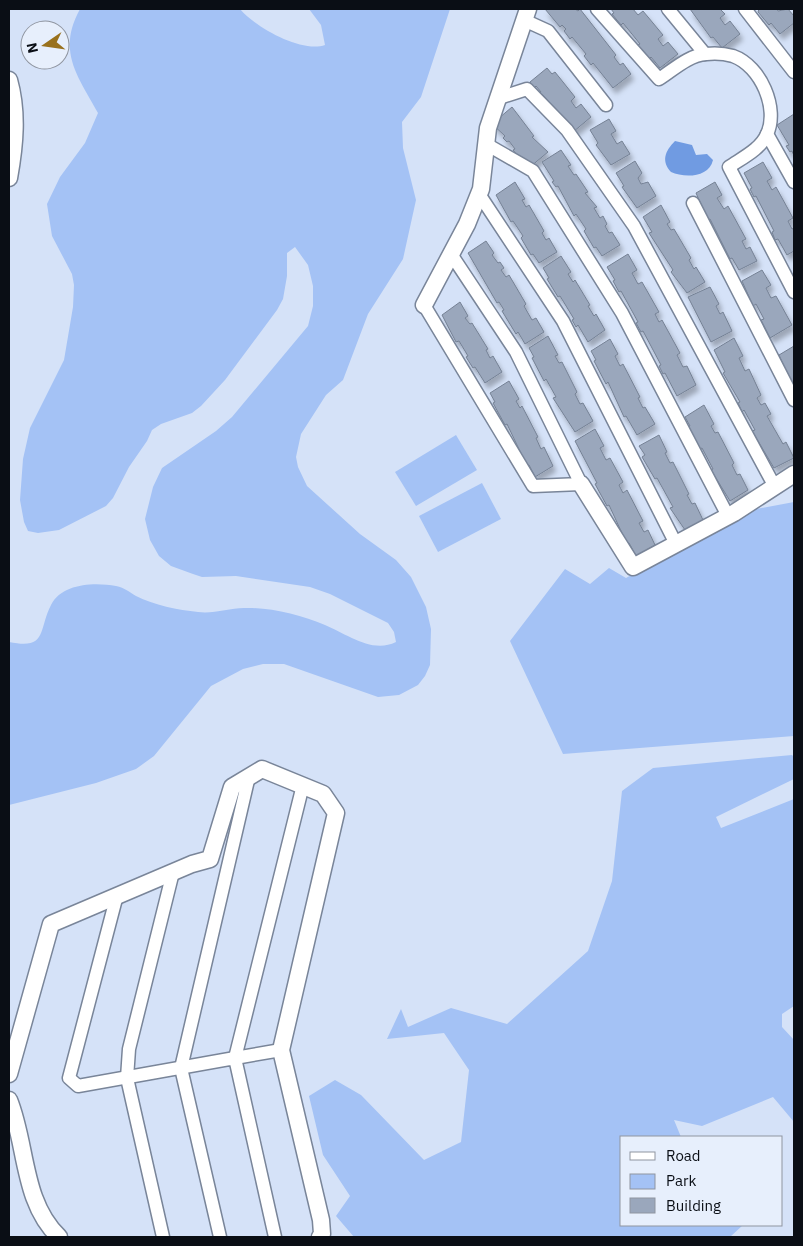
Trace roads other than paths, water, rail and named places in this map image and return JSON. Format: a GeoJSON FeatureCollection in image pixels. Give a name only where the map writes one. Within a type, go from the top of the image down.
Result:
{"type":"FeatureCollection","features":[{"type":"Feature","properties":{"kind":"street"},"geometry":{"type":"LineString","coordinates":[[596,9],[659,79],[687,61],[705,54],[734,56],[757,76],[772,110],[768,134],[755,149],[729,167],[794,292]]}},
{"type":"Feature","properties":{"kind":"street"},"geometry":{"type":"LineString","coordinates":[[668,9],[705,54]]}},
{"type":"Feature","properties":{"kind":"street"},"geometry":{"type":"LineString","coordinates":[[745,9],[788,61],[794,72]]}},
{"type":"Feature","properties":{"kind":"street"},"geometry":{"type":"LineString","coordinates":[[581,484],[533,486],[424,305],[467,224],[479,194],[488,128],[527,15],[548,32],[606,105]]}},
{"type":"Feature","properties":{"kind":"street"},"geometry":{"type":"LineString","coordinates":[[9,80],[14,97],[15,148],[9,178]]}},
{"type":"Feature","properties":{"kind":"street"},"geometry":{"type":"LineString","coordinates":[[499,98],[527,90],[567,130],[634,226],[774,487]]}},
{"type":"Feature","properties":{"kind":"street"},"geometry":{"type":"LineString","coordinates":[[768,134],[794,182]]}},
{"type":"Feature","properties":{"kind":"street"},"geometry":{"type":"LineString","coordinates":[[486,144],[533,171],[622,313],[728,516]]}},
{"type":"Feature","properties":{"kind":"street"},"geometry":{"type":"LineString","coordinates":[[479,194],[563,321],[676,544]]}},
{"type":"Feature","properties":{"kind":"street"},"geometry":{"type":"LineString","coordinates":[[693,203],[794,400]]}},
{"type":"Feature","properties":{"kind":"street"},"geometry":{"type":"LineString","coordinates":[[451,254],[516,352],[581,484],[633,567],[728,516],[794,474]]}},
{"type":"Feature","properties":{"kind":"street"},"geometry":{"type":"LineString","coordinates":[[9,1074],[51,924],[173,872],[210,859],[232,787],[262,769],[323,794],[336,813],[281,1050],[321,1220],[322,1234],[320,1237]]}},
{"type":"Feature","properties":{"kind":"street"},"geometry":{"type":"LineString","coordinates":[[220,1237],[181,1068],[249,776]]}},
{"type":"Feature","properties":{"kind":"street"},"geometry":{"type":"LineString","coordinates":[[275,1237],[236,1058],[303,785]]}},
{"type":"Feature","properties":{"kind":"street"},"geometry":{"type":"LineString","coordinates":[[163,1237],[127,1078],[129,1048],[173,872]]}},
{"type":"Feature","properties":{"kind":"street"},"geometry":{"type":"LineString","coordinates":[[117,896],[69,1078],[78,1086],[281,1050]]}},
{"type":"Feature","properties":{"kind":"street"},"geometry":{"type":"LineString","coordinates":[[9,1100],[30,1182],[39,1209],[50,1229],[59,1237]]}}]}
